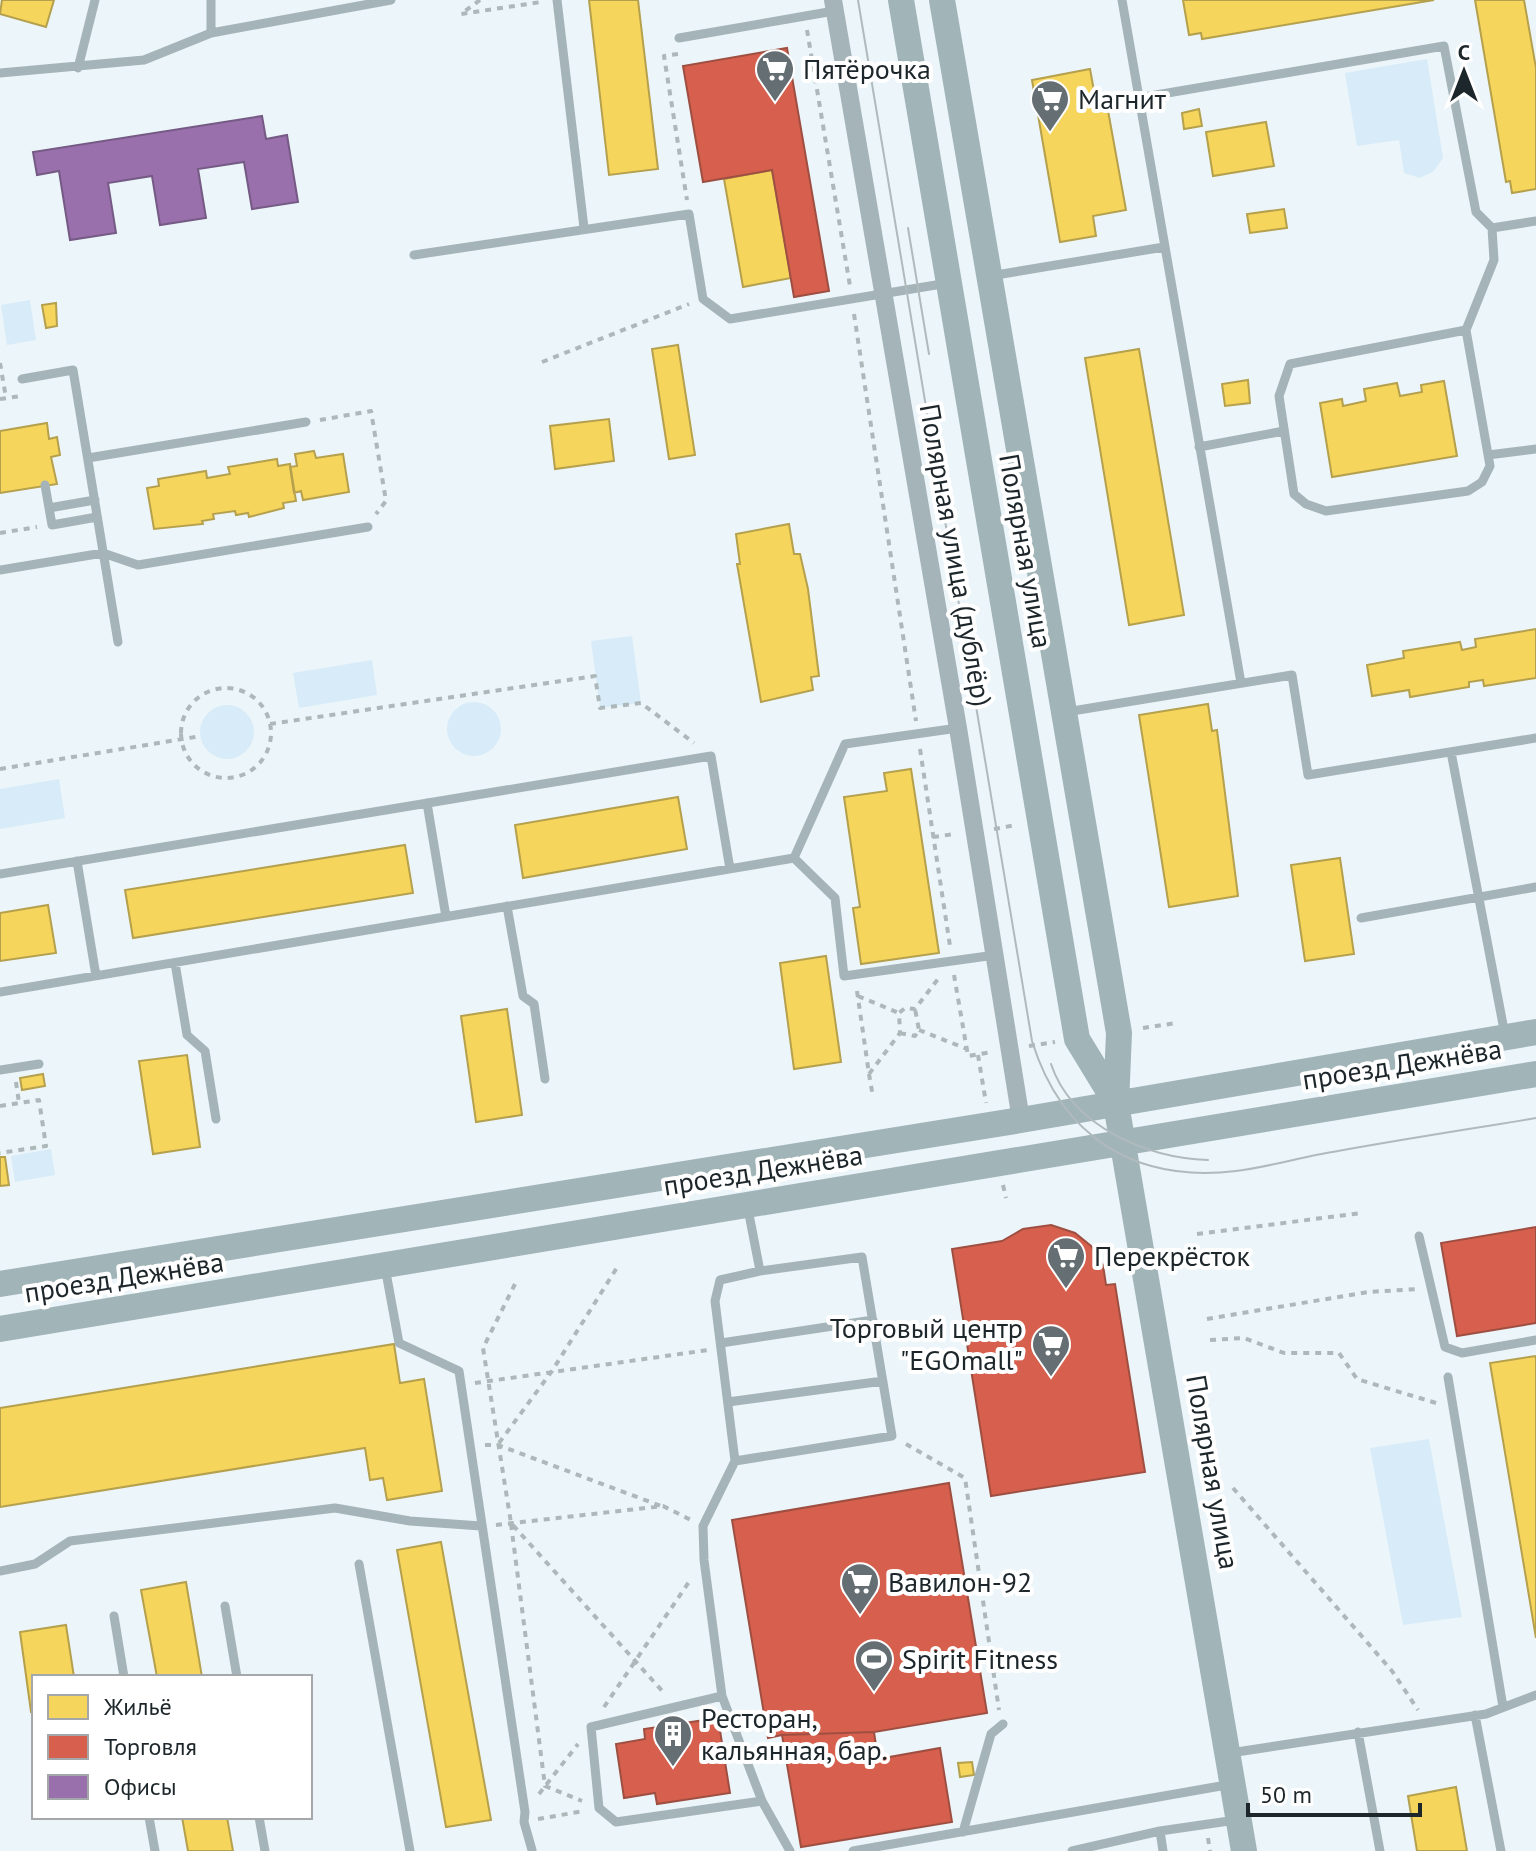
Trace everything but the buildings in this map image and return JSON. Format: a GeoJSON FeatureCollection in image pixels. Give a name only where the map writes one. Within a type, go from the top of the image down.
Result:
{"type":"FeatureCollection","features":[{"type":"Feature","properties":{"kind":"main road","name":"Полярная улица"},"geometry":{"type":"LineString","coordinates":[[901,0],[1077,1039],[1116,1104]]}},
{"type":"Feature","properties":{"kind":"main road","name":"Полярная улица"},"geometry":{"type":"LineString","coordinates":[[942,0],[986,276],[1119,1033],[1116,1104],[1230,1753],[1244,1851]]}},
{"type":"Feature","properties":{"kind":"main road","name":"проезд Дежнёва"},"geometry":{"type":"LineString","coordinates":[[0,1284],[1021,1120],[1536,1032]]}},
{"type":"Feature","properties":{"kind":"main road","name":"проезд Дежнёва"},"geometry":{"type":"LineString","coordinates":[[0,1329],[1536,1074]]}},
{"type":"Feature","properties":{"kind":"street","name":"Полярная улица (дублёр)"},"geometry":{"type":"LineString","coordinates":[[834,5],[958,728],[1021,1120]]}},
{"type":"Feature","properties":{"kind":"lane"},"geometry":{"type":"LineString","coordinates":[[78,68],[95,0]]}},
{"type":"Feature","properties":{"kind":"lane"},"geometry":{"type":"LineString","coordinates":[[211,0],[211,33]]}},
{"type":"Feature","properties":{"kind":"lane"},"geometry":{"type":"LineString","coordinates":[[0,73],[144,60],[211,33],[391,0]]}},
{"type":"Feature","properties":{"kind":"lane"},"geometry":{"type":"LineString","coordinates":[[556,0],[584,228]]}},
{"type":"Feature","properties":{"kind":"lane"},"geometry":{"type":"LineString","coordinates":[[942,0],[948,0]]}},
{"type":"Feature","properties":{"kind":"lane"},"geometry":{"type":"LineString","coordinates":[[1122,0],[1241,683]]}},
{"type":"Feature","properties":{"kind":"lane"},"geometry":{"type":"LineString","coordinates":[[679,38],[805,17],[834,5]]}},
{"type":"Feature","properties":{"kind":"lane"},"geometry":{"type":"LineString","coordinates":[[1138,98],[1444,46],[1476,212],[1492,228],[1494,260],[1466,330],[1490,466],[1482,482],[1468,491],[1326,511],[1306,504],[1294,494],[1279,396],[1290,364],[1466,330]]}},
{"type":"Feature","properties":{"kind":"lane"},"geometry":{"type":"LineString","coordinates":[[414,255],[689,214],[703,299],[730,319],[948,283]]}},
{"type":"Feature","properties":{"kind":"lane"},"geometry":{"type":"LineString","coordinates":[[1492,228],[1536,221]]}},
{"type":"Feature","properties":{"kind":"lane"},"geometry":{"type":"LineString","coordinates":[[986,276],[1164,247]]}},
{"type":"Feature","properties":{"kind":"lane"},"geometry":{"type":"LineString","coordinates":[[22,379],[73,370],[118,642]]}},
{"type":"Feature","properties":{"kind":"lane"},"geometry":{"type":"LineString","coordinates":[[88,458],[306,422]]}},
{"type":"Feature","properties":{"kind":"lane"},"geometry":{"type":"LineString","coordinates":[[1199,447],[1284,431]]}},
{"type":"Feature","properties":{"kind":"lane"},"geometry":{"type":"LineString","coordinates":[[1488,455],[1536,449]]}},
{"type":"Feature","properties":{"kind":"lane"},"geometry":{"type":"LineString","coordinates":[[45,485],[52,525],[97,517]]}},
{"type":"Feature","properties":{"kind":"lane"},"geometry":{"type":"LineString","coordinates":[[49,508],[95,500]]}},
{"type":"Feature","properties":{"kind":"lane"},"geometry":{"type":"LineString","coordinates":[[0,570],[103,553],[138,565],[368,527]]}},
{"type":"Feature","properties":{"kind":"lane"},"geometry":{"type":"LineString","coordinates":[[1064,712],[1292,675],[1308,775],[1536,738]]}},
{"type":"Feature","properties":{"kind":"lane"},"geometry":{"type":"LineString","coordinates":[[794,858],[845,744],[958,728]]}},
{"type":"Feature","properties":{"kind":"lane"},"geometry":{"type":"LineString","coordinates":[[1451,752],[1506,1038]]}},
{"type":"Feature","properties":{"kind":"lane"},"geometry":{"type":"LineString","coordinates":[[0,874],[711,756],[730,869]]}},
{"type":"Feature","properties":{"kind":"lane"},"geometry":{"type":"LineString","coordinates":[[427,803],[446,917]]}},
{"type":"Feature","properties":{"kind":"lane"},"geometry":{"type":"LineString","coordinates":[[0,992],[794,858]]}},
{"type":"Feature","properties":{"kind":"lane"},"geometry":{"type":"LineString","coordinates":[[794,858],[835,898],[844,976],[995,955]]}},
{"type":"Feature","properties":{"kind":"lane"},"geometry":{"type":"LineString","coordinates":[[77,861],[96,976]]}},
{"type":"Feature","properties":{"kind":"lane"},"geometry":{"type":"LineString","coordinates":[[1361,918],[1536,887]]}},
{"type":"Feature","properties":{"kind":"lane"},"geometry":{"type":"LineString","coordinates":[[507,906],[523,996],[534,1004],[545,1079]]}},
{"type":"Feature","properties":{"kind":"lane"},"geometry":{"type":"LineString","coordinates":[[175,963],[187,1035],[205,1051],[216,1119]]}},
{"type":"Feature","properties":{"kind":"lane"},"geometry":{"type":"LineString","coordinates":[[0,1070],[39,1064]]}},
{"type":"Feature","properties":{"kind":"lane"},"geometry":{"type":"LineString","coordinates":[[748,1205],[760,1271]]}},
{"type":"Feature","properties":{"kind":"lane"},"geometry":{"type":"LineString","coordinates":[[1419,1236],[1445,1347],[1462,1353],[1536,1340]]}},
{"type":"Feature","properties":{"kind":"lane"},"geometry":{"type":"LineString","coordinates":[[735,1461],[892,1436],[862,1257],[760,1271],[720,1280],[715,1301],[735,1461],[703,1526],[704,1560],[722,1696],[762,1801],[790,1851]]}},
{"type":"Feature","properties":{"kind":"lane"},"geometry":{"type":"LineString","coordinates":[[385,1266],[399,1343],[459,1371],[529,1851]]}},
{"type":"Feature","properties":{"kind":"lane"},"geometry":{"type":"LineString","coordinates":[[721,1346],[873,1320]]}},
{"type":"Feature","properties":{"kind":"lane"},"geometry":{"type":"LineString","coordinates":[[1448,1377],[1503,1707]]}},
{"type":"Feature","properties":{"kind":"lane"},"geometry":{"type":"LineString","coordinates":[[728,1402],[883,1381]]}},
{"type":"Feature","properties":{"kind":"lane"},"geometry":{"type":"LineString","coordinates":[[0,1571],[35,1564],[70,1541],[335,1508],[410,1521],[481,1526]]}},
{"type":"Feature","properties":{"kind":"lane"},"geometry":{"type":"LineString","coordinates":[[359,1564],[410,1851]]}},
{"type":"Feature","properties":{"kind":"lane"},"geometry":{"type":"LineString","coordinates":[[225,1606],[237,1675]]}},
{"type":"Feature","properties":{"kind":"lane"},"geometry":{"type":"LineString","coordinates":[[114,1616],[124,1675]]}},
{"type":"Feature","properties":{"kind":"lane"},"geometry":{"type":"LineString","coordinates":[[1230,1753],[1475,1715],[1536,1695]]}},
{"type":"Feature","properties":{"kind":"lane"},"geometry":{"type":"LineString","coordinates":[[722,1696],[591,1727],[599,1808],[616,1822],[762,1801]]}},
{"type":"Feature","properties":{"kind":"lane"},"geometry":{"type":"LineString","coordinates":[[1475,1715],[1501,1851]]}},
{"type":"Feature","properties":{"kind":"lane"},"geometry":{"type":"LineString","coordinates":[[963,1832],[991,1734],[1002,1720]]}},
{"type":"Feature","properties":{"kind":"lane"},"geometry":{"type":"LineString","coordinates":[[1358,1732],[1380,1851]]}},
{"type":"Feature","properties":{"kind":"lane"},"geometry":{"type":"LineString","coordinates":[[853,1851],[1235,1783]]}},
{"type":"Feature","properties":{"kind":"lane"},"geometry":{"type":"LineString","coordinates":[[149,1819],[155,1851]]}},
{"type":"Feature","properties":{"kind":"lane"},"geometry":{"type":"LineString","coordinates":[[259,1819],[265,1851]]}},
{"type":"Feature","properties":{"kind":"lane"},"geometry":{"type":"LineString","coordinates":[[1072,1851],[1160,1831],[1240,1819]]}},
{"type":"Feature","properties":{"kind":"lane"},"geometry":{"type":"LineString","coordinates":[[1160,1831],[1163,1851]]}},
{"type":"Feature","properties":{"kind":"path"},"geometry":{"type":"LineString","coordinates":[[480,0],[461,14],[556,0]]}},
{"type":"Feature","properties":{"kind":"path"},"geometry":{"type":"LineString","coordinates":[[805,17],[852,300],[968,1056]]}},
{"type":"Feature","properties":{"kind":"path"},"geometry":{"type":"LineString","coordinates":[[793,33],[808,31]]}},
{"type":"Feature","properties":{"kind":"path"},"geometry":{"type":"LineString","coordinates":[[679,53],[664,56],[689,214]]}},
{"type":"Feature","properties":{"kind":"path"},"geometry":{"type":"LineString","coordinates":[[542,362],[703,299]]}},
{"type":"Feature","properties":{"kind":"path"},"geometry":{"type":"LineString","coordinates":[[0,363],[6,398]]}},
{"type":"Feature","properties":{"kind":"path"},"geometry":{"type":"LineString","coordinates":[[306,422],[371,411],[386,501]]}},
{"type":"Feature","properties":{"kind":"path"},"geometry":{"type":"LineString","coordinates":[[0,533],[52,525]]}},
{"type":"Feature","properties":{"kind":"path"},"geometry":{"type":"LineString","coordinates":[[270,724],[595,676],[600,708],[641,703],[711,756]]}},
{"type":"Feature","properties":{"kind":"path"},"geometry":{"type":"LineString","coordinates":[[218,688],[231,688],[254,697],[263,707],[270,724],[270,743],[265,755],[257,765],[235,777],[210,774],[199,768],[190,759],[182,739],[188,710],[206,693],[218,688]]}},
{"type":"Feature","properties":{"kind":"path"},"geometry":{"type":"LineString","coordinates":[[0,769],[201,736]]}},
{"type":"Feature","properties":{"kind":"path"},"geometry":{"type":"LineString","coordinates":[[988,830],[1016,825]]}},
{"type":"Feature","properties":{"kind":"path"},"geometry":{"type":"LineString","coordinates":[[933,837],[961,833]]}},
{"type":"Feature","properties":{"kind":"path"},"geometry":{"type":"LineString","coordinates":[[900,1033],[915,1036],[919,1030],[915,1009],[952,961]]}},
{"type":"Feature","properties":{"kind":"path"},"geometry":{"type":"LineString","coordinates":[[855,975],[873,1097]]}},
{"type":"Feature","properties":{"kind":"path"},"geometry":{"type":"LineString","coordinates":[[858,996],[899,1013]]}},
{"type":"Feature","properties":{"kind":"path"},"geometry":{"type":"LineString","coordinates":[[899,1013],[905,1008],[915,1009]]}},
{"type":"Feature","properties":{"kind":"path"},"geometry":{"type":"LineString","coordinates":[[869,1074],[900,1033],[899,1013]]}},
{"type":"Feature","properties":{"kind":"path"},"geometry":{"type":"LineString","coordinates":[[919,1030],[967,1049]]}},
{"type":"Feature","properties":{"kind":"path"},"geometry":{"type":"LineString","coordinates":[[978,1055],[986,1103]]}},
{"type":"Feature","properties":{"kind":"path"},"geometry":{"type":"LineString","coordinates":[[0,1106],[39,1100],[46,1146],[0,1153]]}},
{"type":"Feature","properties":{"kind":"path"},"geometry":{"type":"LineString","coordinates":[[1002,1183],[1006,1198]]}},
{"type":"Feature","properties":{"kind":"path"},"geometry":{"type":"LineString","coordinates":[[1197,1234],[1362,1213]]}},
{"type":"Feature","properties":{"kind":"path"},"geometry":{"type":"LineString","coordinates":[[498,1445],[552,1371],[618,1266]]}},
{"type":"Feature","properties":{"kind":"path"},"geometry":{"type":"LineString","coordinates":[[515,1284],[483,1348],[511,1523],[545,1786]]}},
{"type":"Feature","properties":{"kind":"path"},"geometry":{"type":"LineString","coordinates":[[1207,1319],[1368,1292],[1432,1288]]}},
{"type":"Feature","properties":{"kind":"path"},"geometry":{"type":"LineString","coordinates":[[1210,1340],[1244,1338],[1284,1353],[1339,1353],[1357,1379],[1453,1408]]}},
{"type":"Feature","properties":{"kind":"path"},"geometry":{"type":"LineString","coordinates":[[461,1386],[721,1346]]}},
{"type":"Feature","properties":{"kind":"path"},"geometry":{"type":"LineString","coordinates":[[892,1436],[965,1478],[1002,1720]]}},
{"type":"Feature","properties":{"kind":"path"},"geometry":{"type":"LineString","coordinates":[[470,1445],[498,1445],[663,1506],[703,1526]]}},
{"type":"Feature","properties":{"kind":"path"},"geometry":{"type":"LineString","coordinates":[[1233,1488],[1392,1671],[1425,1722]]}},
{"type":"Feature","properties":{"kind":"path"},"geometry":{"type":"LineString","coordinates":[[481,1526],[663,1506]]}},
{"type":"Feature","properties":{"kind":"path"},"geometry":{"type":"LineString","coordinates":[[511,1523],[637,1659],[675,1707]]}},
{"type":"Feature","properties":{"kind":"path"},"geometry":{"type":"LineString","coordinates":[[524,1817],[591,1727],[704,1560]]}},
{"type":"Feature","properties":{"kind":"path"},"geometry":{"type":"LineString","coordinates":[[545,1786],[599,1808]]}},
{"type":"Feature","properties":{"kind":"path"},"geometry":{"type":"LineString","coordinates":[[524,1817],[599,1808]]}},
{"type":"Feature","properties":{"kind":"shaded area"},"geometry":{"type":"Polygon","coordinates":[[[1427,59],[1443,158],[1434,171],[1420,178],[1404,173],[1399,140],[1357,146],[1345,73],[1427,59]]]}},
{"type":"Feature","properties":{"kind":"shaded area"},"geometry":{"type":"Polygon","coordinates":[[[30,300],[36,340],[7,345],[1,305],[30,300]]]}},
{"type":"Feature","properties":{"kind":"shaded area"},"geometry":{"type":"Polygon","coordinates":[[[632,636],[641,703],[600,708],[591,641],[632,636]]]}},
{"type":"Feature","properties":{"kind":"shaded area"},"geometry":{"type":"Polygon","coordinates":[[[372,660],[377,695],[299,708],[293,673],[372,660]]]}},
{"type":"Feature","properties":{"kind":"shaded area"},"geometry":{"type":"Polygon","coordinates":[[[474,702],[493,710],[501,729],[493,748],[474,756],[455,748],[447,729],[455,710],[474,702]]]}},
{"type":"Feature","properties":{"kind":"shaded area"},"geometry":{"type":"Polygon","coordinates":[[[227,705],[246,713],[254,732],[246,751],[227,759],[208,751],[200,732],[208,713],[227,705]]]}},
{"type":"Feature","properties":{"kind":"shaded area"},"geometry":{"type":"Polygon","coordinates":[[[59,779],[65,818],[0,829],[0,789],[59,779]]]}},
{"type":"Feature","properties":{"kind":"shaded area"},"geometry":{"type":"Polygon","coordinates":[[[51,1149],[55,1175],[15,1182],[11,1156],[51,1149]]]}},
{"type":"Feature","properties":{"kind":"shaded area"},"geometry":{"type":"Polygon","coordinates":[[[1429,1439],[1462,1617],[1403,1625],[1370,1448],[1429,1439]]]}},
{"type":"Feature","properties":{"kind":"tram line"},"geometry":{"type":"LineString","coordinates":[[858,0],[1032,1041],[1045,1075],[1062,1104],[1083,1128],[1108,1147],[1135,1161],[1200,1173],[1249,1169],[1325,1153],[1536,1118]]}},
{"type":"Feature","properties":{"kind":"tram line"},"geometry":{"type":"LineString","coordinates":[[908,228],[929,354]]}},
{"type":"Feature","properties":{"kind":"tram line"},"geometry":{"type":"LineString","coordinates":[[1051,1064],[1061,1086],[1076,1105],[1094,1122],[1115,1135],[1161,1153],[1208,1160]]}},
{"type":"Feature","properties":{"kind":"place","name":"Пятёрочка"},"geometry":{"type":"Point","coordinates":[775,103]}},
{"type":"Feature","properties":{"kind":"place","name":"Магнит"},"geometry":{"type":"Point","coordinates":[1050,133]}},
{"type":"Feature","properties":{"kind":"place","name":"Перекрёсток"},"geometry":{"type":"Point","coordinates":[1066,1290]}},
{"type":"Feature","properties":{"kind":"place","name":"Торговый центр \"EGOmall\""},"geometry":{"type":"Point","coordinates":[1051,1378]}},
{"type":"Feature","properties":{"kind":"place","name":"Вавилон-92"},"geometry":{"type":"Point","coordinates":[860,1616]}},
{"type":"Feature","properties":{"kind":"place","name":"Spirit Fitness"},"geometry":{"type":"Point","coordinates":[874,1693]}},
{"type":"Feature","properties":{"kind":"place","name":"Ресторан, кальянная, бар."},"geometry":{"type":"Point","coordinates":[673,1768]}}]}
